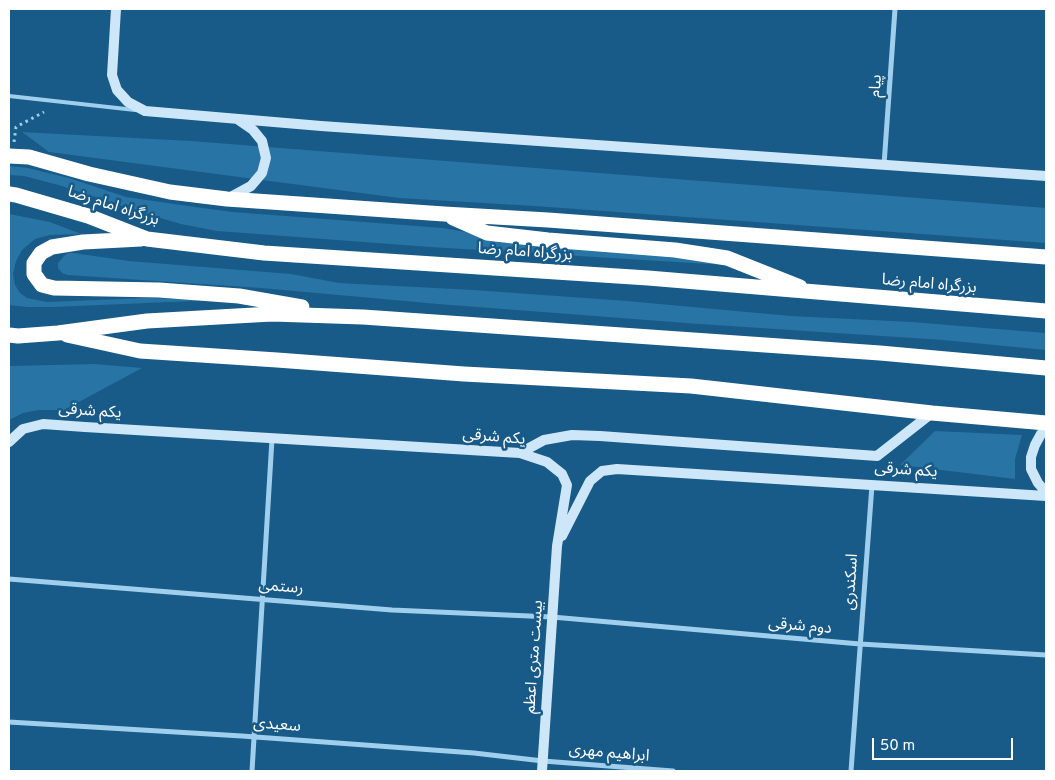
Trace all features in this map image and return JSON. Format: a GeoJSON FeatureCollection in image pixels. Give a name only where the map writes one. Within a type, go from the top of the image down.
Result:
{"type":"FeatureCollection","features":[{"type":"Feature","properties":{"kind":"highway"},"geometry":{"type":"LineString","coordinates":[[9,156],[29,157],[89,174],[170,192],[227,199],[548,220],[1046,258]]}},
{"type":"Feature","properties":{"kind":"highway","name":"بزرگراه امام رضا"},"geometry":{"type":"LineString","coordinates":[[9,194],[88,216],[148,239],[264,252],[648,278],[1046,312]]}},
{"type":"Feature","properties":{"kind":"highway"},"geometry":{"type":"LineString","coordinates":[[444,214],[487,233],[675,250],[726,258],[815,293]]}},
{"type":"Feature","properties":{"kind":"highway"},"geometry":{"type":"LineString","coordinates":[[148,239],[83,242],[52,247],[41,253],[34,263],[34,274],[42,284],[54,288],[160,290],[239,296],[363,317]]}},
{"type":"Feature","properties":{"kind":"highway"},"geometry":{"type":"LineString","coordinates":[[9,335],[58,333],[147,321],[272,314],[363,317],[880,353],[1046,368]]}},
{"type":"Feature","properties":{"kind":"highway"},"geometry":{"type":"LineString","coordinates":[[58,333],[140,352],[464,374],[690,386],[932,413],[1046,423]]}},
{"type":"Feature","properties":{"kind":"main road"},"geometry":{"type":"LineString","coordinates":[[116,9],[112,75],[117,90],[128,102],[145,111],[331,127],[1046,176]]}},
{"type":"Feature","properties":{"kind":"main road"},"geometry":{"type":"LineString","coordinates":[[227,199],[251,186],[262,173],[266,158],[262,141],[253,130],[236,119]]}},
{"type":"Feature","properties":{"kind":"main road"},"geometry":{"type":"LineString","coordinates":[[520,453],[544,440],[572,435],[610,436],[877,456],[932,413]]}},
{"type":"Feature","properties":{"kind":"main road","name":"یکم شرقی"},"geometry":{"type":"LineString","coordinates":[[9,442],[23,429],[43,424],[520,453],[547,462],[555,467],[562,474],[567,485],[557,546]]}},
{"type":"Feature","properties":{"kind":"main road"},"geometry":{"type":"LineString","coordinates":[[1046,431],[1041,434],[1035,445],[1031,457],[1031,469],[1038,483],[1046,492]]}},
{"type":"Feature","properties":{"kind":"main road","name":"یکم شرقی"},"geometry":{"type":"LineString","coordinates":[[557,546],[590,481],[602,471],[617,469],[1046,496]]}},
{"type":"Feature","properties":{"kind":"main road","name":"بیست متری اعظم"},"geometry":{"type":"LineString","coordinates":[[542,766],[557,546]]}},
{"type":"Feature","properties":{"kind":"street","name":"پیام"},"geometry":{"type":"LineString","coordinates":[[884,165],[895,9]]}},
{"type":"Feature","properties":{"kind":"street"},"geometry":{"type":"LineString","coordinates":[[252,771],[272,439]]}},
{"type":"Feature","properties":{"kind":"street","name":"اسکندری"},"geometry":{"type":"LineString","coordinates":[[851,771],[872,484]]}},
{"type":"Feature","properties":{"kind":"street","name":"رستمی"},"geometry":{"type":"LineString","coordinates":[[9,579],[392,610],[552,618]]}},
{"type":"Feature","properties":{"kind":"street","name":"دوم شرقی"},"geometry":{"type":"LineString","coordinates":[[552,618],[860,644],[1046,655]]}},
{"type":"Feature","properties":{"kind":"street","name":"سعیدی"},"geometry":{"type":"LineString","coordinates":[[9,722],[474,753],[542,766]]}},
{"type":"Feature","properties":{"kind":"street","name":"ابراهیم مهری"},"geometry":{"type":"LineString","coordinates":[[542,766],[673,771]]}},
{"type":"Feature","properties":{"kind":"lane"},"geometry":{"type":"LineString","coordinates":[[9,96],[145,111]]}},
{"type":"Feature","properties":{"kind":"path"},"geometry":{"type":"LineString","coordinates":[[16,127],[62,102]]}},
{"type":"Feature","properties":{"kind":"shaded area"},"geometry":{"type":"Polygon","coordinates":[[[22,132],[191,141],[1046,208],[1046,243],[399,198],[49,152],[22,132]]]}},
{"type":"Feature","properties":{"kind":"shaded area"},"geometry":{"type":"Polygon","coordinates":[[[9,166],[28,168],[69,178],[126,197],[195,207],[233,212],[443,228],[488,236],[680,256],[726,265],[430,247],[217,231],[181,224],[143,213],[62,186],[24,176],[9,175],[9,166]]]}},
{"type":"Feature","properties":{"kind":"shaded area"},"geometry":{"type":"Polygon","coordinates":[[[9,214],[50,222],[81,234],[50,235],[35,239],[22,250],[16,261],[13,274],[15,285],[20,293],[27,298],[47,302],[146,298],[218,300],[53,307],[9,305],[9,214]]]}},
{"type":"Feature","properties":{"kind":"shaded area"},"geometry":{"type":"Polygon","coordinates":[[[68,253],[129,261],[291,274],[339,283],[474,290],[627,301],[791,316],[912,322],[1046,333],[1046,350],[943,340],[699,324],[261,288],[67,275],[58,268],[58,263],[68,253]]]}},
{"type":"Feature","properties":{"kind":"shaded area"},"geometry":{"type":"Polygon","coordinates":[[[94,364],[142,368],[64,410],[38,410],[23,413],[9,420],[9,366],[94,364]]]}},
{"type":"Feature","properties":{"kind":"shaded area"},"geometry":{"type":"Polygon","coordinates":[[[935,431],[1022,435],[1015,459],[1015,479],[900,465],[935,431]]]}}]}
